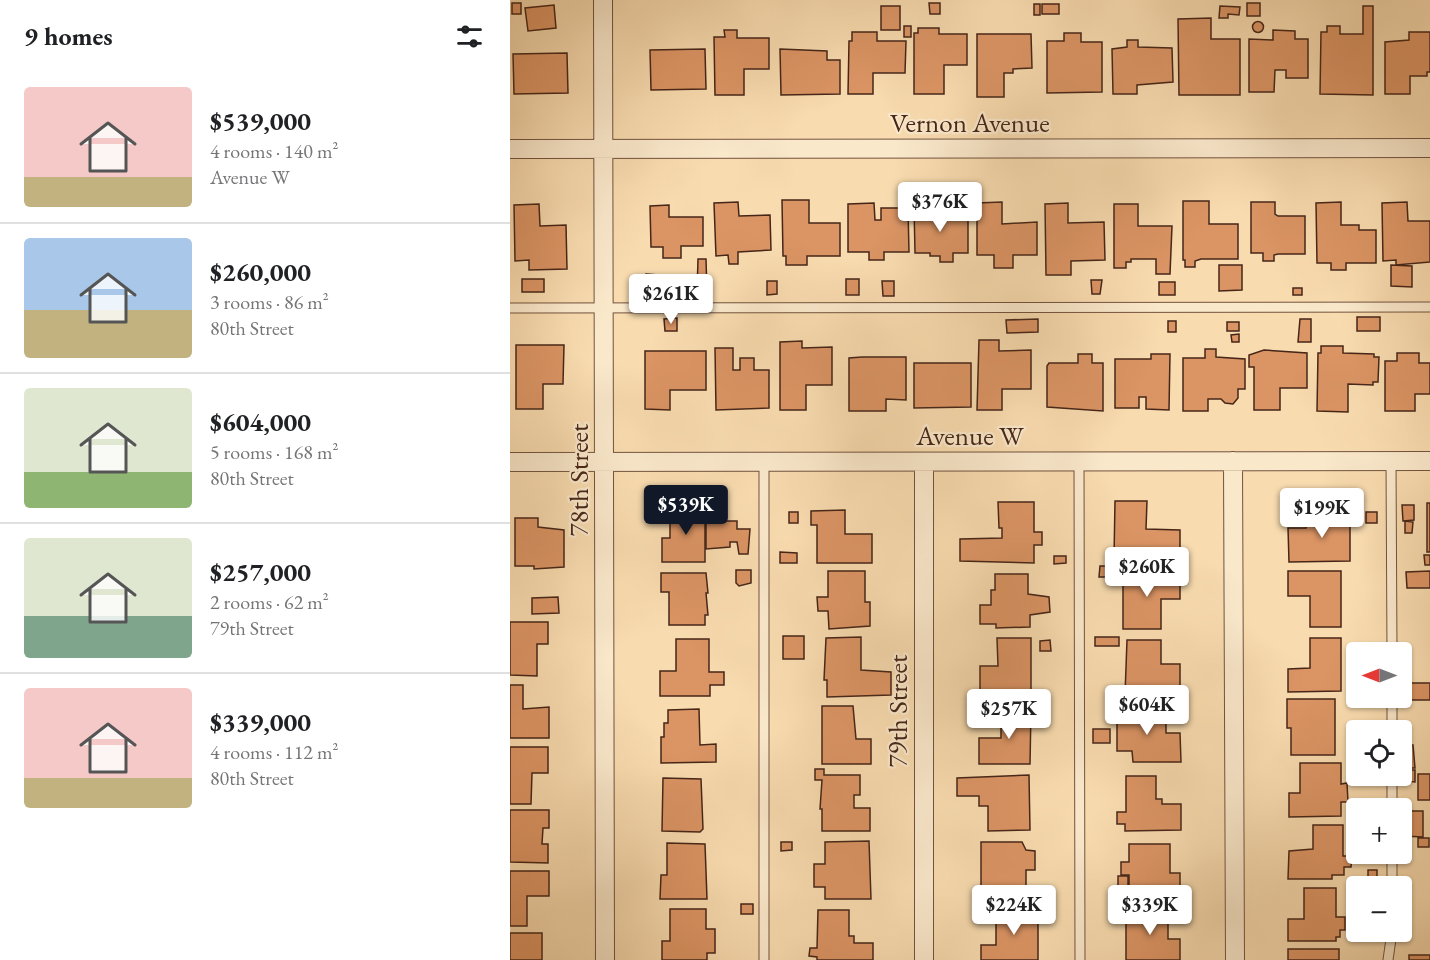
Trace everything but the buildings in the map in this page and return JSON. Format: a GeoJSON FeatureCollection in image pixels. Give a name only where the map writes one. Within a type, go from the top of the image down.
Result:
{"type":"FeatureCollection","features":[{"type":"Feature","properties":{"kind":"street","name":"78th Street"},"geometry":{"type":"LineString","coordinates":[[603,0],[605,960]]}},
{"type":"Feature","properties":{"kind":"street","name":"Vernon Avenue"},"geometry":{"type":"LineString","coordinates":[[510,149],[1430,148]]}},
{"type":"Feature","properties":{"kind":"street"},"geometry":{"type":"LineString","coordinates":[[1233,461],[1235,960]]}},
{"type":"Feature","properties":{"kind":"street","name":"Avenue W"},"geometry":{"type":"LineString","coordinates":[[510,462],[1430,461]]}},
{"type":"Feature","properties":{"kind":"street","name":"79th Street"},"geometry":{"type":"LineString","coordinates":[[924,462],[924,960]]}},
{"type":"Feature","properties":{"kind":"lane"},"geometry":{"type":"LineString","coordinates":[[510,308],[1430,307]]}},
{"type":"Feature","properties":{"kind":"lane"},"geometry":{"type":"LineString","coordinates":[[1391,461],[1392,642]]}},
{"type":"Feature","properties":{"kind":"lane"},"geometry":{"type":"LineString","coordinates":[[1079,462],[1080,960]]}},
{"type":"Feature","properties":{"kind":"lane"},"geometry":{"type":"LineString","coordinates":[[764,463],[764,960]]}},
{"type":"Feature","properties":{"kind":"lane"},"geometry":{"type":"LineString","coordinates":[[1388,960],[1392,942]]}}]}
